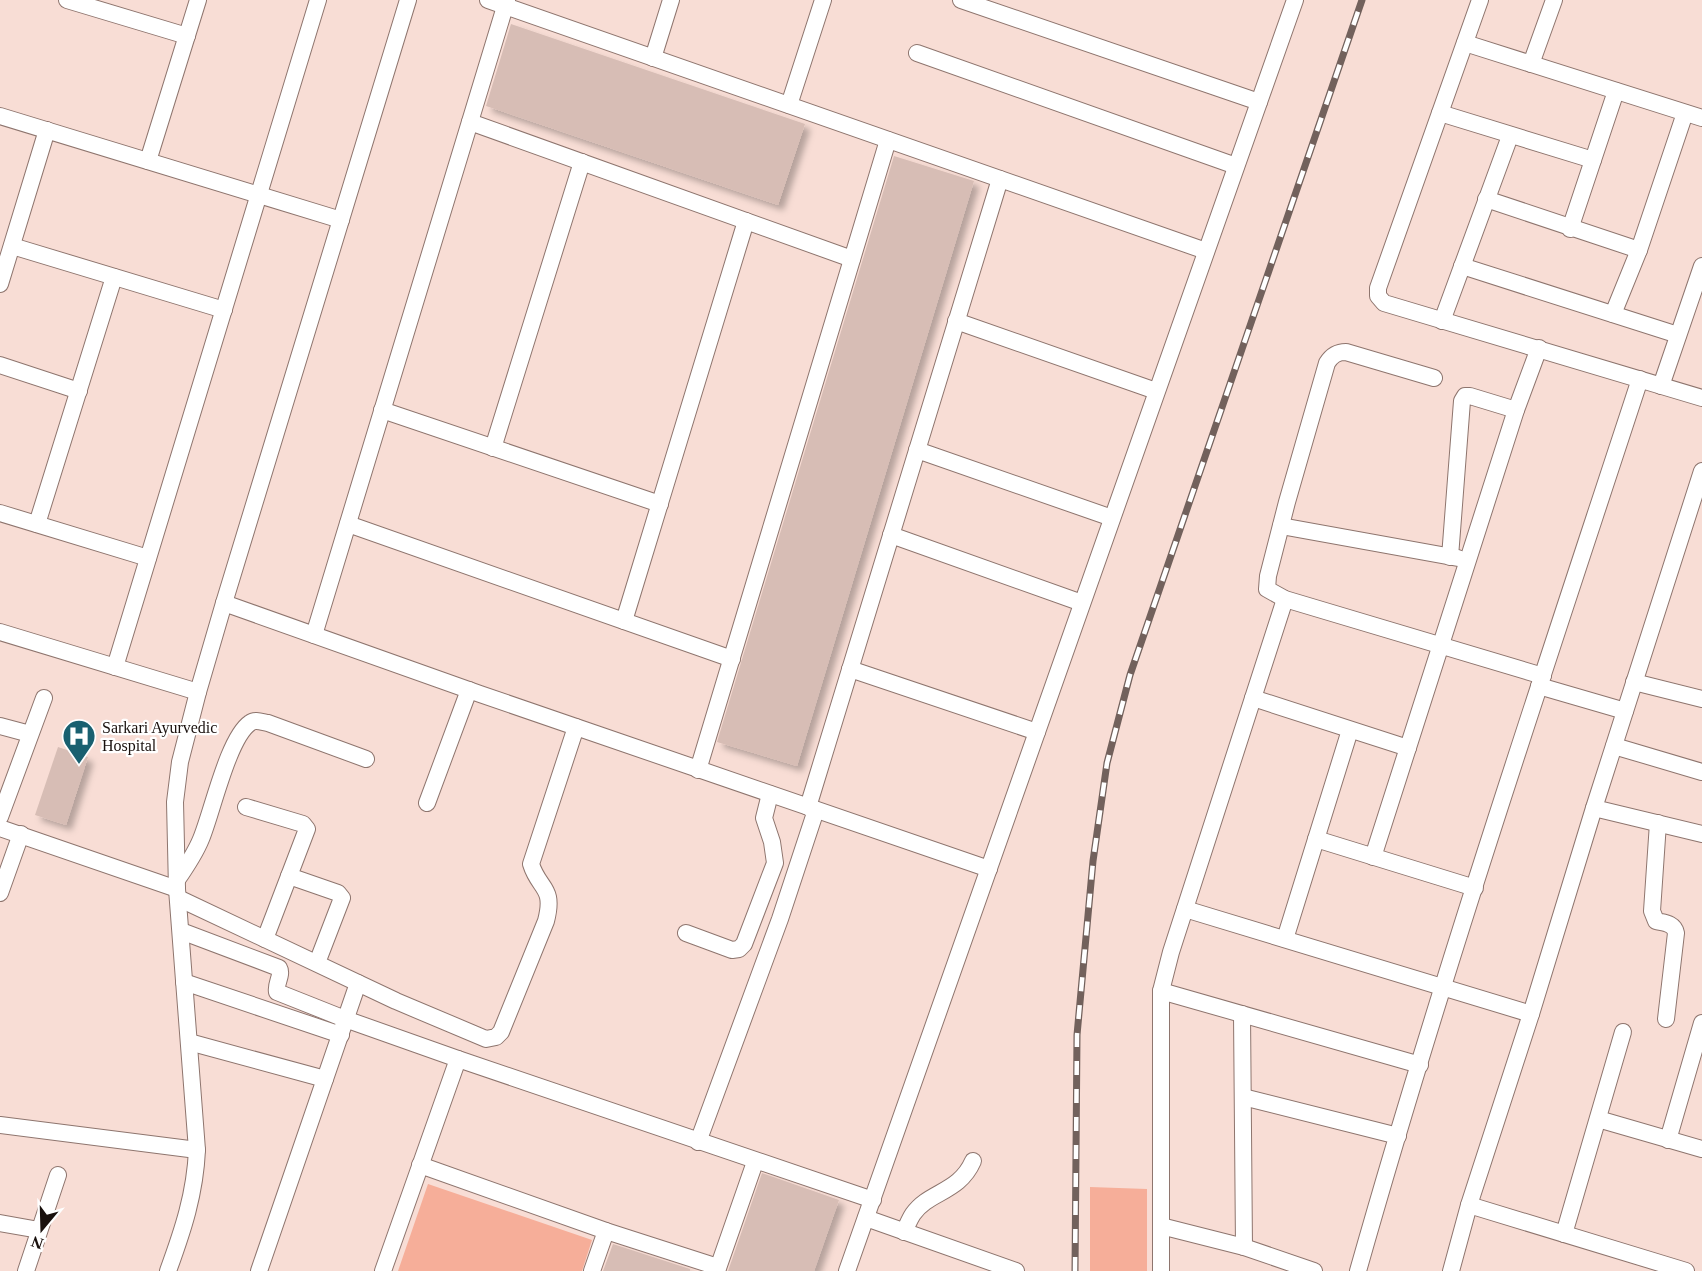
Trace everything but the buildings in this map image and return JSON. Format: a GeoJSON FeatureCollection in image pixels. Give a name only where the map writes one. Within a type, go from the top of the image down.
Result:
{"type":"FeatureCollection","features":[{"type":"Feature","properties":{"kind":"street"},"geometry":{"type":"LineString","coordinates":[[148,161],[198,0]]}},
{"type":"Feature","properties":{"kind":"street"},"geometry":{"type":"LineString","coordinates":[[115,667],[318,0]]}},
{"type":"Feature","properties":{"kind":"street"},"geometry":{"type":"LineString","coordinates":[[168,1271],[192,1197],[196,1178],[197,1150],[178,889],[175,812],[177,783],[198,692],[224,603],[408,0]]}},
{"type":"Feature","properties":{"kind":"street"},"geometry":{"type":"LineString","coordinates":[[488,0],[506,3],[653,58],[1206,251]]}},
{"type":"Feature","properties":{"kind":"street"},"geometry":{"type":"LineString","coordinates":[[653,58],[670,0]]}},
{"type":"Feature","properties":{"kind":"street"},"geometry":{"type":"LineString","coordinates":[[789,105],[823,0]]}},
{"type":"Feature","properties":{"kind":"street"},"geometry":{"type":"LineString","coordinates":[[961,0],[1259,102]]}},
{"type":"Feature","properties":{"kind":"street"},"geometry":{"type":"LineString","coordinates":[[847,1271],[1295,0]]}},
{"type":"Feature","properties":{"kind":"street"},"geometry":{"type":"LineString","coordinates":[[1480,0],[1377,292],[1380,300],[1442,321],[1702,398]]}},
{"type":"Feature","properties":{"kind":"street"},"geometry":{"type":"LineString","coordinates":[[1531,64],[1554,0]]}},
{"type":"Feature","properties":{"kind":"street"},"geometry":{"type":"LineString","coordinates":[[78,2],[187,36]]}},
{"type":"Feature","properties":{"kind":"street"},"geometry":{"type":"LineString","coordinates":[[314,635],[506,3]]}},
{"type":"Feature","properties":{"kind":"street"},"geometry":{"type":"LineString","coordinates":[[1464,43],[1702,118]]}},
{"type":"Feature","properties":{"kind":"street"},"geometry":{"type":"LineString","coordinates":[[917,53],[1236,166]]}},
{"type":"Feature","properties":{"kind":"street"},"geometry":{"type":"LineString","coordinates":[[1570,229],[1616,91]]}},
{"type":"Feature","properties":{"kind":"street"},"geometry":{"type":"LineString","coordinates":[[1440,113],[1593,160]]}},
{"type":"Feature","properties":{"kind":"street"},"geometry":{"type":"LineString","coordinates":[[1613,314],[1639,250],[1685,113]]}},
{"type":"Feature","properties":{"kind":"street"},"geometry":{"type":"LineString","coordinates":[[0,116],[341,220]]}},
{"type":"Feature","properties":{"kind":"street"},"geometry":{"type":"LineString","coordinates":[[470,122],[852,259]]}},
{"type":"Feature","properties":{"kind":"street"},"geometry":{"type":"LineString","coordinates":[[0,284],[47,130]]}},
{"type":"Feature","properties":{"kind":"street"},"geometry":{"type":"LineString","coordinates":[[1442,321],[1510,136]]}},
{"type":"Feature","properties":{"kind":"street"},"geometry":{"type":"LineString","coordinates":[[698,770],[888,140]]}},
{"type":"Feature","properties":{"kind":"street"},"geometry":{"type":"LineString","coordinates":[[493,448],[582,162]]}},
{"type":"Feature","properties":{"kind":"street"},"geometry":{"type":"LineString","coordinates":[[698,1142],[780,919],[850,669],[1000,179]]}},
{"type":"Feature","properties":{"kind":"street"},"geometry":{"type":"LineString","coordinates":[[1486,200],[1639,250]]}},
{"type":"Feature","properties":{"kind":"street"},"geometry":{"type":"LineString","coordinates":[[624,621],[746,221]]}},
{"type":"Feature","properties":{"kind":"street"},"geometry":{"type":"LineString","coordinates":[[12,246],[224,310]]}},
{"type":"Feature","properties":{"kind":"street"},"geometry":{"type":"LineString","coordinates":[[1462,266],[1678,335]]}},
{"type":"Feature","properties":{"kind":"street"},"geometry":{"type":"LineString","coordinates":[[1661,386],[1702,266]]}},
{"type":"Feature","properties":{"kind":"street"},"geometry":{"type":"LineString","coordinates":[[37,524],[114,277]]}},
{"type":"Feature","properties":{"kind":"street"},"geometry":{"type":"LineString","coordinates":[[956,321],[1156,391]]}},
{"type":"Feature","properties":{"kind":"street"},"geometry":{"type":"LineString","coordinates":[[1373,857],[1516,410],[1539,348]]}},
{"type":"Feature","properties":{"kind":"street"},"geometry":{"type":"LineString","coordinates":[[1434,378],[1346,352],[1330,357],[1281,526],[1267,589],[1285,598],[1441,645],[1625,711]]}},
{"type":"Feature","properties":{"kind":"street"},"geometry":{"type":"LineString","coordinates":[[0,365],[79,391]]}},
{"type":"Feature","properties":{"kind":"street"},"geometry":{"type":"LineString","coordinates":[[1358,1271],[1475,888],[1640,379]]}},
{"type":"Feature","properties":{"kind":"street"},"geometry":{"type":"LineString","coordinates":[[1450,557],[1462,401],[1465,396],[1470,396],[1516,410]]}},
{"type":"Feature","properties":{"kind":"street"},"geometry":{"type":"LineString","coordinates":[[382,410],[660,504]]}},
{"type":"Feature","properties":{"kind":"street"},"geometry":{"type":"LineString","coordinates":[[917,450],[1112,518]]}},
{"type":"Feature","properties":{"kind":"street"},"geometry":{"type":"LineString","coordinates":[[1451,1271],[1469,1205],[1702,471]]}},
{"type":"Feature","properties":{"kind":"street"},"geometry":{"type":"LineString","coordinates":[[0,513],[148,558]]}},
{"type":"Feature","properties":{"kind":"street"},"geometry":{"type":"LineString","coordinates":[[348,524],[732,659]]}},
{"type":"Feature","properties":{"kind":"street"},"geometry":{"type":"LineString","coordinates":[[1281,526],[1468,560]]}},
{"type":"Feature","properties":{"kind":"street"},"geometry":{"type":"LineString","coordinates":[[891,535],[1082,603]]}},
{"type":"Feature","properties":{"kind":"street"},"geometry":{"type":"LineString","coordinates":[[1161,1271],[1161,991],[1171,952],[1285,598]]}},
{"type":"Feature","properties":{"kind":"street"},"geometry":{"type":"LineString","coordinates":[[224,603],[698,770],[989,869]]}},
{"type":"Feature","properties":{"kind":"street"},"geometry":{"type":"LineString","coordinates":[[0,632],[198,692]]}},
{"type":"Feature","properties":{"kind":"street"},"geometry":{"type":"LineString","coordinates":[[850,669],[1037,732]]}},
{"type":"Feature","properties":{"kind":"street"},"geometry":{"type":"LineString","coordinates":[[1634,682],[1702,699]]}},
{"type":"Feature","properties":{"kind":"street"},"geometry":{"type":"LineString","coordinates":[[427,803],[469,690]]}},
{"type":"Feature","properties":{"kind":"street"},"geometry":{"type":"LineString","coordinates":[[0,816],[44,698]]}},
{"type":"Feature","properties":{"kind":"street"},"geometry":{"type":"LineString","coordinates":[[1253,698],[1408,748]]}},
{"type":"Feature","properties":{"kind":"street"},"geometry":{"type":"LineString","coordinates":[[178,889],[200,842],[225,768],[240,735],[249,723],[254,721],[268,723],[366,759]]}},
{"type":"Feature","properties":{"kind":"street"},"geometry":{"type":"LineString","coordinates":[[0,726],[30,734]]}},
{"type":"Feature","properties":{"kind":"street"},"geometry":{"type":"LineString","coordinates":[[0,828],[178,889],[265,939],[486,1039],[496,1037],[501,1032],[548,911],[548,894],[531,864],[576,727]]}},
{"type":"Feature","properties":{"kind":"street"},"geometry":{"type":"LineString","coordinates":[[1285,939],[1350,730]]}},
{"type":"Feature","properties":{"kind":"street"},"geometry":{"type":"LineString","coordinates":[[1614,746],[1701,770]]}},
{"type":"Feature","properties":{"kind":"street"},"geometry":{"type":"LineString","coordinates":[[686,933],[732,950],[739,949],[744,944],[775,863],[772,842],[764,818],[770,795]]}},
{"type":"Feature","properties":{"kind":"street"},"geometry":{"type":"LineString","coordinates":[[246,807],[306,826],[307,833],[265,939]]}},
{"type":"Feature","properties":{"kind":"street"},"geometry":{"type":"LineString","coordinates":[[1594,808],[1702,834]]}},
{"type":"Feature","properties":{"kind":"street"},"geometry":{"type":"LineString","coordinates":[[1658,823],[1652,911],[1656,921],[1671,924],[1676,933],[1666,1019]]}},
{"type":"Feature","properties":{"kind":"street"},"geometry":{"type":"LineString","coordinates":[[0,893],[21,834]]}},
{"type":"Feature","properties":{"kind":"street"},"geometry":{"type":"LineString","coordinates":[[1316,839],[1475,888]]}},
{"type":"Feature","properties":{"kind":"street"},"geometry":{"type":"LineString","coordinates":[[289,876],[338,893],[342,898],[317,963]]}},
{"type":"Feature","properties":{"kind":"street"},"geometry":{"type":"LineString","coordinates":[[1185,909],[1531,1014]]}},
{"type":"Feature","properties":{"kind":"street"},"geometry":{"type":"LineString","coordinates":[[182,931],[279,968],[277,992],[343,1027]]}},
{"type":"Feature","properties":{"kind":"street"},"geometry":{"type":"LineString","coordinates":[[184,981],[458,1059],[755,1162],[873,1200]]}},
{"type":"Feature","properties":{"kind":"street"},"geometry":{"type":"LineString","coordinates":[[260,1271],[358,983]]}},
{"type":"Feature","properties":{"kind":"street"},"geometry":{"type":"LineString","coordinates":[[1161,991],[1420,1065]]}},
{"type":"Feature","properties":{"kind":"street"},"geometry":{"type":"LineString","coordinates":[[1242,1014],[1244,1246]]}},
{"type":"Feature","properties":{"kind":"street"},"geometry":{"type":"LineString","coordinates":[[1668,1140],[1702,1023]]}},
{"type":"Feature","properties":{"kind":"street"},"geometry":{"type":"LineString","coordinates":[[1564,1234],[1623,1032]]}},
{"type":"Feature","properties":{"kind":"street"},"geometry":{"type":"LineString","coordinates":[[189,1042],[325,1079]]}},
{"type":"Feature","properties":{"kind":"street"},"geometry":{"type":"LineString","coordinates":[[383,1271],[458,1059]]}},
{"type":"Feature","properties":{"kind":"street"},"geometry":{"type":"LineString","coordinates":[[1243,1097],[1398,1136]]}},
{"type":"Feature","properties":{"kind":"street"},"geometry":{"type":"LineString","coordinates":[[1598,1119],[1702,1149]]}},
{"type":"Feature","properties":{"kind":"street"},"geometry":{"type":"LineString","coordinates":[[0,1125],[197,1150]]}},
{"type":"Feature","properties":{"kind":"street"},"geometry":{"type":"LineString","coordinates":[[904,1232],[914,1213],[953,1187],[966,1174],[973,1161]]}},
{"type":"Feature","properties":{"kind":"street"},"geometry":{"type":"LineString","coordinates":[[420,1165],[718,1269],[755,1162]]}},
{"type":"Feature","properties":{"kind":"street"},"geometry":{"type":"LineString","coordinates":[[26,1271],[58,1175]]}},
{"type":"Feature","properties":{"kind":"street"},"geometry":{"type":"LineString","coordinates":[[1469,1205],[1686,1271]]}},
{"type":"Feature","properties":{"kind":"street"},"geometry":{"type":"LineString","coordinates":[[866,1218],[1016,1271]]}},
{"type":"Feature","properties":{"kind":"street"},"geometry":{"type":"LineString","coordinates":[[0,1223],[39,1230]]}},
{"type":"Feature","properties":{"kind":"street"},"geometry":{"type":"LineString","coordinates":[[1161,1226],[1244,1246],[1314,1271]]}},
{"type":"Feature","properties":{"kind":"street"},"geometry":{"type":"LineString","coordinates":[[592,1271],[606,1231]]}},
{"type":"Feature","properties":{"kind":"shaded area"},"geometry":{"type":"Polygon","coordinates":[[[428,1184],[592,1240],[582,1271],[398,1271],[428,1184]]]}},
{"type":"Feature","properties":{"kind":"shaded area"},"geometry":{"type":"Polygon","coordinates":[[[1090,1187],[1147,1189],[1147,1271],[1090,1271],[1090,1187]]]}},
{"type":"Feature","properties":{"kind":"railway"},"geometry":{"type":"LineString","coordinates":[[1075,1271],[1077,1035],[1093,861],[1107,763],[1130,675],[1362,0]]}},
{"type":"Feature","properties":{"kind":"place","name":"Sarkari Ayurvedic Hospital"},"geometry":{"type":"Point","coordinates":[79,765]}}]}
